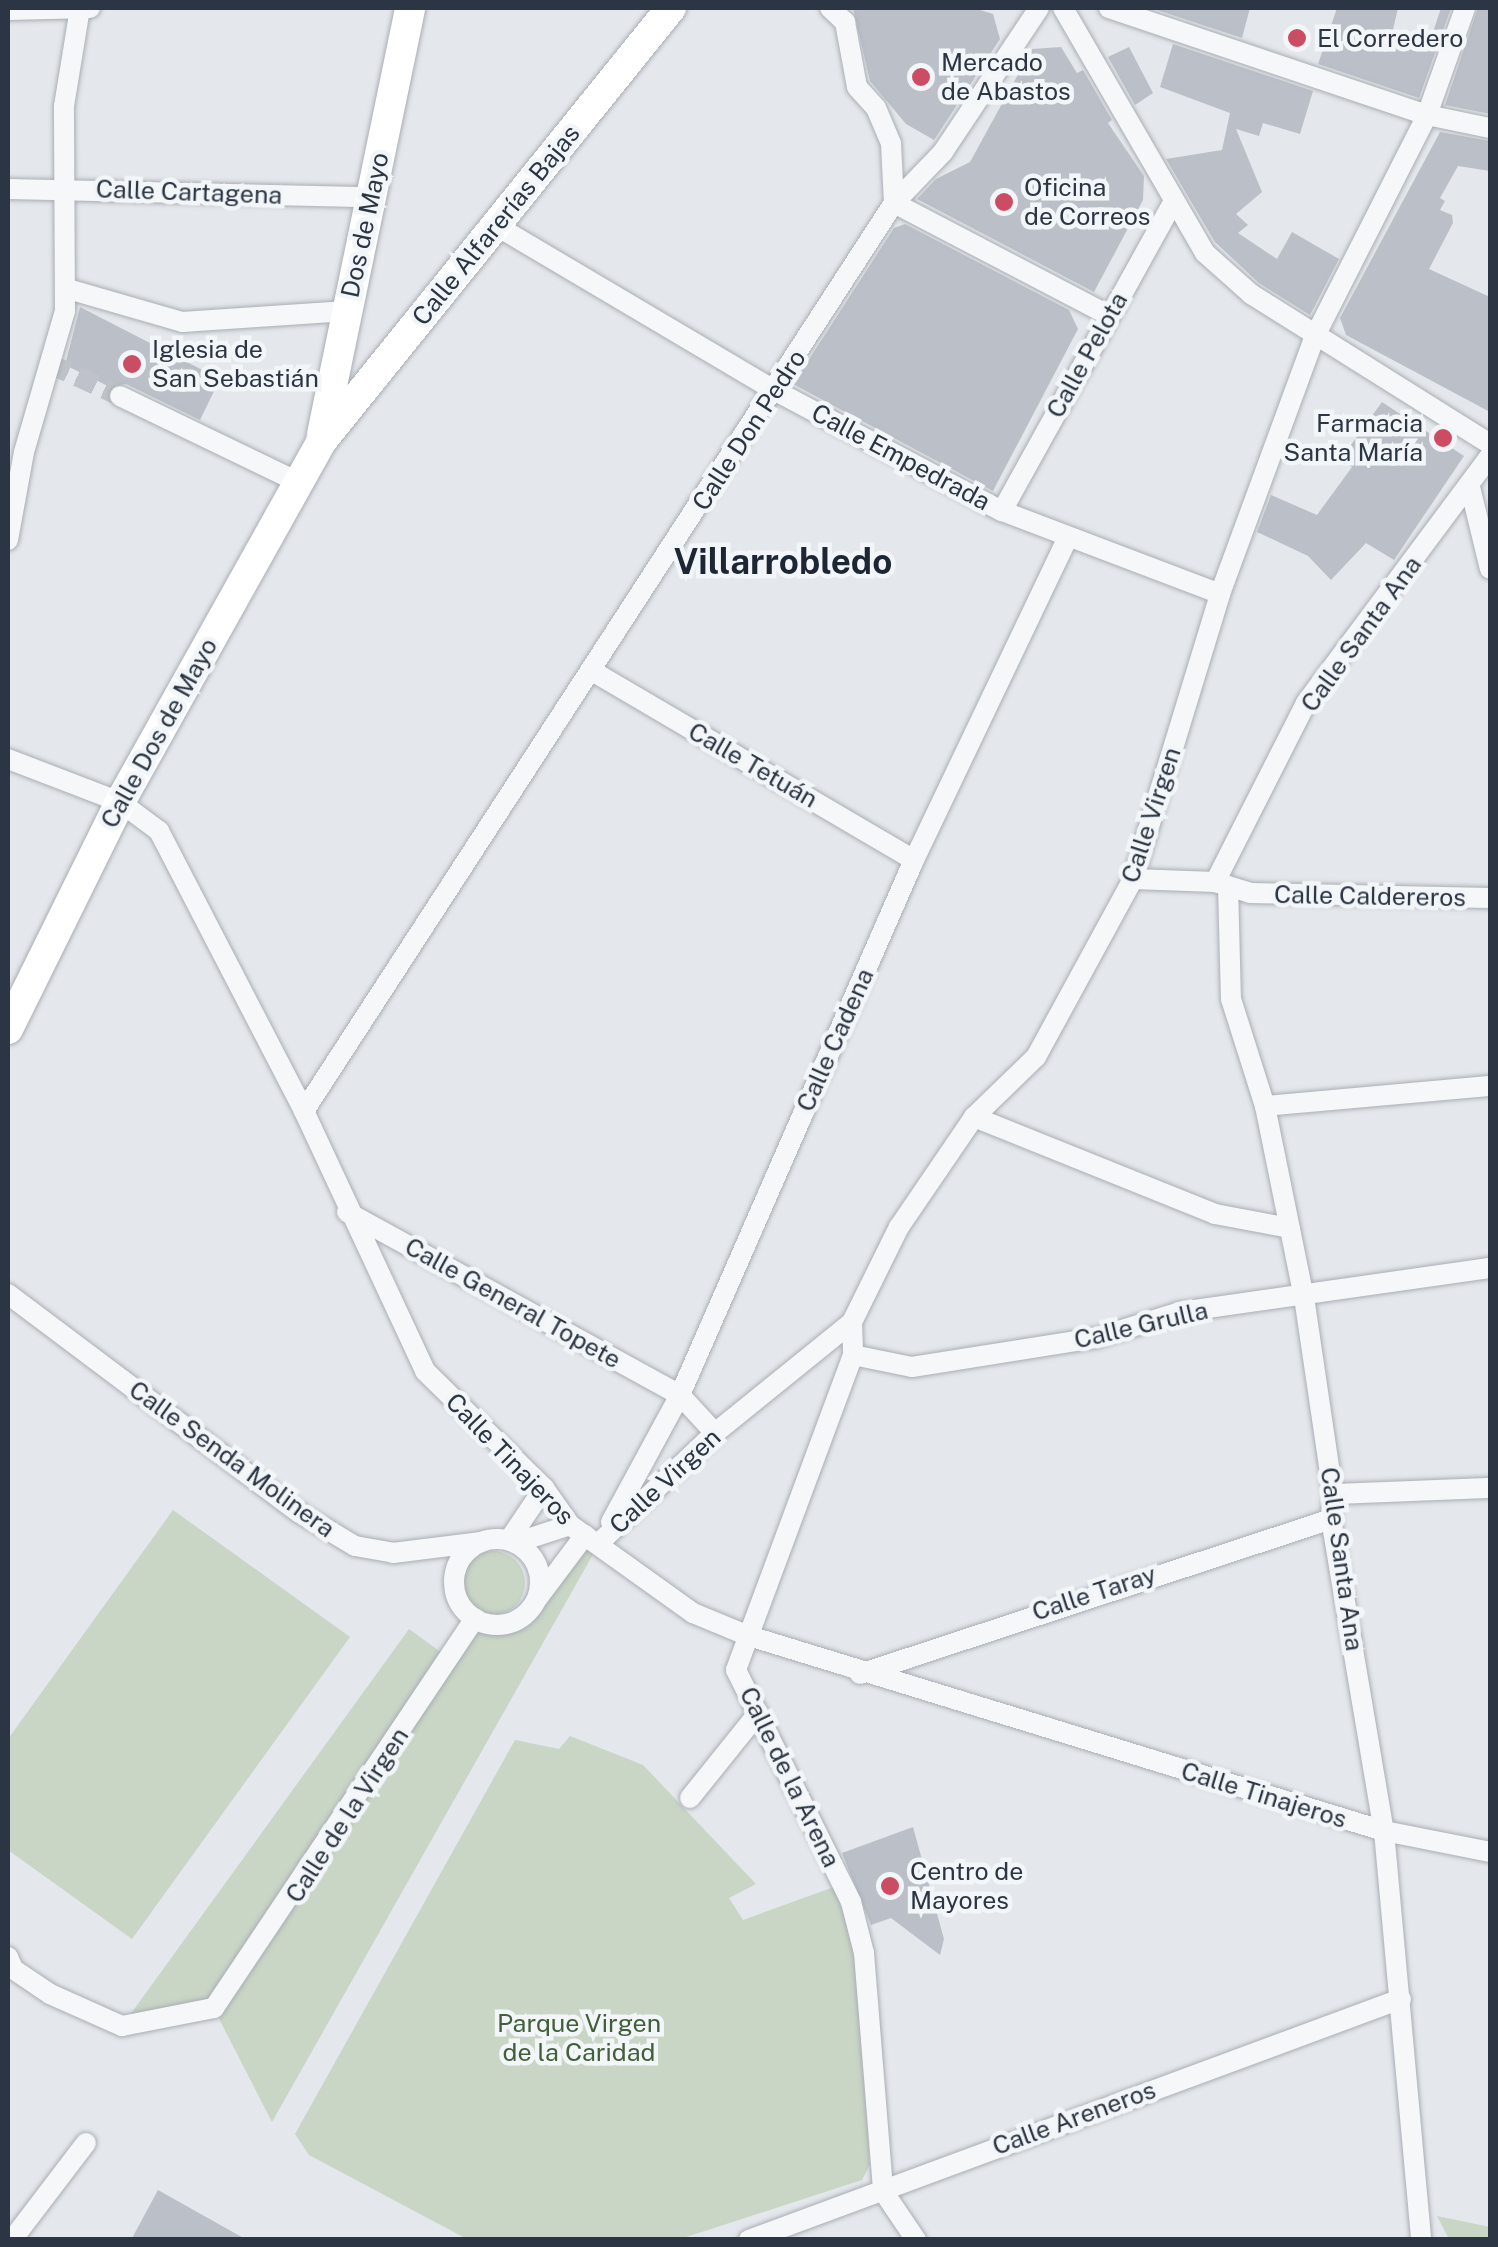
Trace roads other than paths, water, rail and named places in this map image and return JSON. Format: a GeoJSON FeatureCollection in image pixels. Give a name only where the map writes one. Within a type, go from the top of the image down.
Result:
{"type":"FeatureCollection","features":[{"type":"Feature","properties":{"kind":"street"},"geometry":{"type":"LineString","coordinates":[[8,540],[68,289],[64,106],[80,8]]}},
{"type":"Feature","properties":{"kind":"street"},"geometry":{"type":"LineString","coordinates":[[8,10],[90,8]]}},
{"type":"Feature","properties":{"kind":"street","name":"Dos de Mayo"},"geometry":{"type":"LineString","coordinates":[[320,442],[410,8]]}},
{"type":"Feature","properties":{"kind":"street","name":"Calle Alfarerías Bajas"},"geometry":{"type":"LineString","coordinates":[[320,442],[671,8]]}},
{"type":"Feature","properties":{"kind":"street"},"geometry":{"type":"LineString","coordinates":[[830,8],[845,22],[857,87],[876,108],[891,144],[894,204],[1108,315]]}},
{"type":"Feature","properties":{"kind":"street","name":"Calle Don Pedro"},"geometry":{"type":"LineString","coordinates":[[304,1111],[894,204],[943,152],[1039,8]]}},
{"type":"Feature","properties":{"kind":"street"},"geometry":{"type":"LineString","coordinates":[[1063,8],[1205,253],[1315,336],[1490,444]]}},
{"type":"Feature","properties":{"kind":"street"},"geometry":{"type":"LineString","coordinates":[[1109,8],[1427,115],[1490,128]]}},
{"type":"Feature","properties":{"kind":"street","name":"Calle Virgen"},"geometry":{"type":"LineString","coordinates":[[585,1534],[852,1322],[899,1227],[974,1118],[1036,1057],[1133,879],[1220,594],[1315,336],[1427,115],[1465,8]]}},
{"type":"Feature","properties":{"kind":"street","name":"Calle Cartagena"},"geometry":{"type":"LineString","coordinates":[[8,188],[371,197]]}},
{"type":"Feature","properties":{"kind":"street","name":"Calle Pelota"},"geometry":{"type":"LineString","coordinates":[[1002,511],[1174,201]]}},
{"type":"Feature","properties":{"kind":"street","name":"Calle Empedrada"},"geometry":{"type":"LineString","coordinates":[[495,225],[774,390],[1002,511],[1220,594]]}},
{"type":"Feature","properties":{"kind":"street"},"geometry":{"type":"LineString","coordinates":[[68,289],[182,322],[347,312]]}},
{"type":"Feature","properties":{"kind":"street"},"geometry":{"type":"LineString","coordinates":[[120,396],[298,482]]}},
{"type":"Feature","properties":{"kind":"street","name":"Calle Dos de Mayo"},"geometry":{"type":"LineString","coordinates":[[8,1029],[120,802],[320,442]]}},
{"type":"Feature","properties":{"kind":"street","name":"Calle Santa Ana"},"geometry":{"type":"LineString","coordinates":[[1421,2240],[1384,1831],[1331,1519],[1334,1494],[1304,1297],[1265,1106],[1231,999],[1222,884],[1306,703],[1490,456]]}},
{"type":"Feature","properties":{"kind":"street"},"geometry":{"type":"LineString","coordinates":[[1470,487],[1490,569]]}},
{"type":"Feature","properties":{"kind":"street","name":"Calle Cadena"},"geometry":{"type":"LineString","coordinates":[[585,1534],[680,1395],[914,860],[1068,537]]}},
{"type":"Feature","properties":{"kind":"street","name":"Calle Tetuán"},"geometry":{"type":"LineString","coordinates":[[592,671],[914,860]]}},
{"type":"Feature","properties":{"kind":"street","name":"Calle Tinajeros"},"geometry":{"type":"LineString","coordinates":[[8,759],[120,802],[159,831],[304,1111],[347,1212],[425,1372],[544,1488],[585,1534],[693,1613],[746,1635],[860,1674],[1384,1831],[1490,1852]]}},
{"type":"Feature","properties":{"kind":"street"},"geometry":{"type":"LineString","coordinates":[[1133,879],[1222,884]]}},
{"type":"Feature","properties":{"kind":"street","name":"Calle Caldereros"},"geometry":{"type":"LineString","coordinates":[[1222,884],[1250,893],[1490,898]]}},
{"type":"Feature","properties":{"kind":"street"},"geometry":{"type":"LineString","coordinates":[[1265,1106],[1490,1086]]}},
{"type":"Feature","properties":{"kind":"street"},"geometry":{"type":"LineString","coordinates":[[974,1118],[1215,1214],[1290,1228]]}},
{"type":"Feature","properties":{"kind":"street","name":"Calle General Topete"},"geometry":{"type":"LineString","coordinates":[[347,1212],[680,1395],[715,1432]]}},
{"type":"Feature","properties":{"kind":"street","name":"Calle Grulla"},"geometry":{"type":"LineString","coordinates":[[853,1355],[912,1368],[1096,1338],[1180,1312],[1490,1268]]}},
{"type":"Feature","properties":{"kind":"street","name":"Calle Senda Molinera"},"geometry":{"type":"LineString","coordinates":[[8,1294],[300,1513],[355,1546],[394,1553],[481,1542]]}},
{"type":"Feature","properties":{"kind":"street","name":"Calle de la Arena"},"geometry":{"type":"LineString","coordinates":[[852,1322],[853,1355],[736,1670],[851,1902],[864,1954],[882,2191]]}},
{"type":"Feature","properties":{"kind":"street"},"geometry":{"type":"LineString","coordinates":[[512,1542],[544,1488]]}},
{"type":"Feature","properties":{"kind":"street"},"geometry":{"type":"LineString","coordinates":[[1334,1494],[1490,1488]]}},
{"type":"Feature","properties":{"kind":"street","name":"Calle Taray"},"geometry":{"type":"LineString","coordinates":[[860,1674],[1331,1519]]}},
{"type":"Feature","properties":{"kind":"street"},"geometry":{"type":"LineString","coordinates":[[585,1534],[536,1601],[508,1623],[475,1618],[454,1584],[461,1558],[481,1542],[585,1534]]}},
{"type":"Feature","properties":{"kind":"street"},"geometry":{"type":"LineString","coordinates":[[512,1542],[538,1570],[536,1601]]}},
{"type":"Feature","properties":{"kind":"street","name":"Calle de la Virgen"},"geometry":{"type":"LineString","coordinates":[[8,1957],[12,1969],[50,1994],[122,2026],[214,2008],[475,1618]]}},
{"type":"Feature","properties":{"kind":"street"},"geometry":{"type":"LineString","coordinates":[[690,1798],[758,1713]]}},
{"type":"Feature","properties":{"kind":"street","name":"Calle Areneros"},"geometry":{"type":"LineString","coordinates":[[749,2240],[1402,1999]]}},
{"type":"Feature","properties":{"kind":"street"},"geometry":{"type":"LineString","coordinates":[[12,2240],[86,2143]]}},
{"type":"Feature","properties":{"kind":"street"},"geometry":{"type":"LineString","coordinates":[[882,2191],[916,2240]]}},
{"type":"Feature","properties":{"kind":"tunnel"},"geometry":{"type":"LineString","coordinates":[[50,364],[120,396]]}},
{"type":"Feature","properties":{"kind":"place","name":"El Corredero"},"geometry":{"type":"Point","coordinates":[1297,38]}},
{"type":"Feature","properties":{"kind":"place","name":"Mercado de Abastos"},"geometry":{"type":"Point","coordinates":[921,77]}},
{"type":"Feature","properties":{"kind":"place","name":"Oficina de Correos"},"geometry":{"type":"Point","coordinates":[1004,202]}},
{"type":"Feature","properties":{"kind":"place","name":"Iglesia de San Sebastián"},"geometry":{"type":"Point","coordinates":[132,364]}},
{"type":"Feature","properties":{"kind":"place","name":"Farmacia Santa María"},"geometry":{"type":"Point","coordinates":[1443,438]}},
{"type":"Feature","properties":{"kind":"place","name":"Centro de Mayores"},"geometry":{"type":"Point","coordinates":[890,1886]}},
{"type":"Feature","properties":{"kind":"district","name":"Villarrobledo"},"geometry":{"type":"Point","coordinates":[783,562]}},
{"type":"Feature","properties":{"kind":"park label","name":"Parque Virgen de la Caridad"},"geometry":{"type":"Point","coordinates":[579,2038]}}]}
